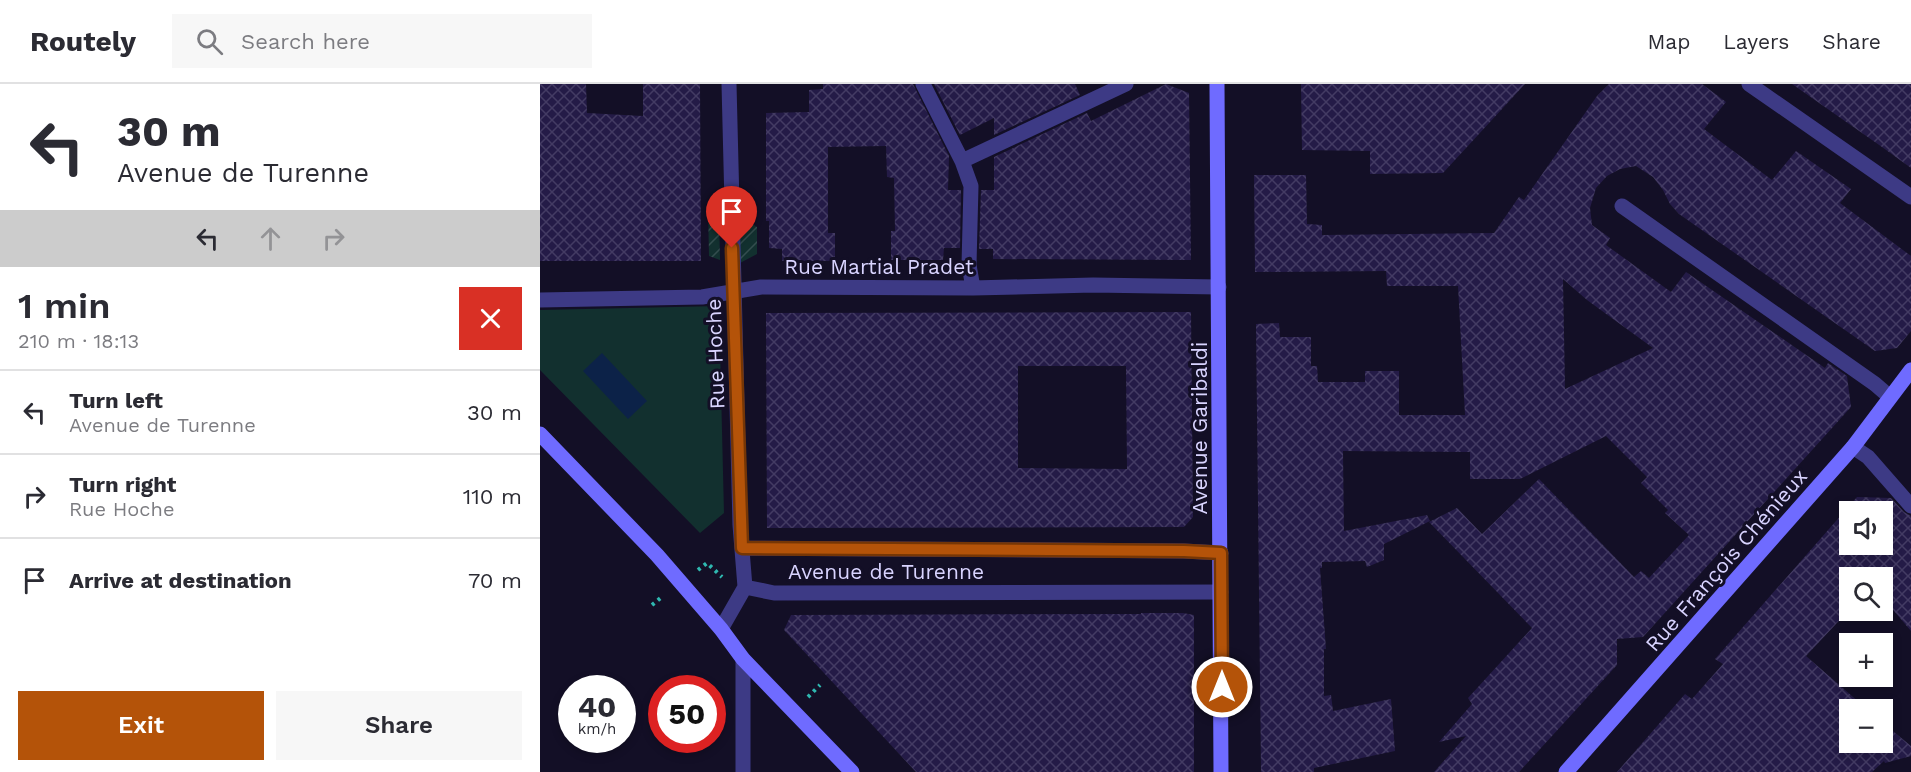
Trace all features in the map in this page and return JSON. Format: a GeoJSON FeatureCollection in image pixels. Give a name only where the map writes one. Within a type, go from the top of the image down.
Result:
{"type":"FeatureCollection","features":[{"type":"Feature","properties":{"kind":"main road","name":"Avenue Garibaldi"},"geometry":{"type":"LineString","coordinates":[[1217,84],[1220,287],[1221,772]]}},
{"type":"Feature","properties":{"kind":"main road","name":"Rue François Chénieux"},"geometry":{"type":"LineString","coordinates":[[1566,772],[1853,447],[1911,370]]}},
{"type":"Feature","properties":{"kind":"main road"},"geometry":{"type":"LineString","coordinates":[[540,435],[657,555],[721,629],[743,659],[852,772]]}},
{"type":"Feature","properties":{"kind":"street","name":"Rue Hoche"},"geometry":{"type":"LineString","coordinates":[[729,84],[745,587]]}},
{"type":"Feature","properties":{"kind":"street"},"geometry":{"type":"LineString","coordinates":[[923,84],[962,161],[971,186],[969,265],[973,288]]}},
{"type":"Feature","properties":{"kind":"street"},"geometry":{"type":"LineString","coordinates":[[962,161],[1126,84]]}},
{"type":"Feature","properties":{"kind":"street"},"geometry":{"type":"LineString","coordinates":[[1749,84],[1911,197]]}},
{"type":"Feature","properties":{"kind":"street"},"geometry":{"type":"LineString","coordinates":[[1622,206],[1875,384],[1890,397]]}},
{"type":"Feature","properties":{"kind":"street","name":"Rue Martial Pradet"},"geometry":{"type":"LineString","coordinates":[[540,300],[702,297],[761,287],[973,288],[1093,285],[1220,287]]}},
{"type":"Feature","properties":{"kind":"street"},"geometry":{"type":"LineString","coordinates":[[1853,447],[1868,457],[1911,506]]}},
{"type":"Feature","properties":{"kind":"street","name":"Avenue de Turenne"},"geometry":{"type":"LineString","coordinates":[[742,548],[1221,553]]}},
{"type":"Feature","properties":{"kind":"street"},"geometry":{"type":"LineString","coordinates":[[721,629],[745,587]]}},
{"type":"Feature","properties":{"kind":"street","name":"Avenue de Turenne"},"geometry":{"type":"LineString","coordinates":[[745,587],[774,593],[1221,592]]}},
{"type":"Feature","properties":{"kind":"street"},"geometry":{"type":"LineString","coordinates":[[743,659],[743,772]]}},
{"type":"Feature","properties":{"kind":"green space"},"geometry":{"type":"Polygon","coordinates":[[[708,207],[719,212],[720,260],[709,256],[708,207]]]}},
{"type":"Feature","properties":{"kind":"green space"},"geometry":{"type":"Polygon","coordinates":[[[737,214],[757,227],[757,254],[740,263],[737,214]]]}},
{"type":"Feature","properties":{"kind":"green space"},"geometry":{"type":"Polygon","coordinates":[[[719,306],[724,513],[700,533],[540,370],[540,310],[719,306]]]}},
{"type":"Feature","properties":{"kind":"water"},"geometry":{"type":"Polygon","coordinates":[[[602,353],[647,401],[628,419],[583,371],[602,353]]]}},
{"type":"Feature","properties":{"kind":"building"},"geometry":{"type":"Polygon","coordinates":[[[540,84],[586,84],[587,113],[643,116],[643,84],[700,84],[701,261],[540,261],[540,84]]]}},
{"type":"Feature","properties":{"kind":"building"},"geometry":{"type":"Polygon","coordinates":[[[823,84],[913,84],[949,156],[948,190],[961,190],[960,248],[944,248],[943,260],[891,260],[891,231],[895,231],[894,178],[887,177],[886,146],[828,147],[828,233],[835,233],[835,261],[782,261],[782,249],[769,248],[769,221],[766,221],[766,113],[809,112],[809,90],[823,89],[823,84]]]}},
{"type":"Feature","properties":{"kind":"building"},"geometry":{"type":"Polygon","coordinates":[[[934,84],[1075,84],[1080,95],[994,135],[994,118],[960,135],[934,84]]]}},
{"type":"Feature","properties":{"kind":"building"},"geometry":{"type":"Polygon","coordinates":[[[1166,84],[1189,93],[1191,260],[993,259],[993,249],[979,249],[981,190],[994,190],[994,157],[1087,113],[1091,121],[1166,84]]]}},
{"type":"Feature","properties":{"kind":"building"},"geometry":{"type":"Polygon","coordinates":[[[1301,84],[1525,84],[1443,173],[1370,174],[1370,151],[1302,150],[1301,84]]]}},
{"type":"Feature","properties":{"kind":"building"},"geometry":{"type":"Polygon","coordinates":[[[1609,84],[1702,84],[1726,102],[1704,129],[1772,180],[1796,151],[1851,189],[1840,203],[1911,256],[1911,331],[1897,348],[1875,351],[1679,214],[1653,177],[1636,166],[1620,169],[1607,176],[1596,188],[1590,208],[1592,225],[1610,238],[1606,245],[1671,292],[1686,272],[1825,368],[1828,363],[1847,376],[1851,407],[1643,637],[1617,639],[1617,665],[1519,772],[1434,772],[1466,736],[1439,742],[1472,704],[1468,698],[1532,628],[1429,522],[1457,508],[1482,534],[1539,479],[1634,577],[1641,571],[1649,578],[1689,535],[1665,513],[1668,510],[1641,483],[1647,477],[1606,436],[1520,479],[1470,479],[1470,452],[1343,451],[1344,531],[1427,515],[1430,521],[1384,544],[1384,560],[1367,567],[1365,561],[1322,562],[1322,568],[1320,568],[1326,649],[1324,649],[1324,696],[1331,695],[1333,711],[1391,699],[1395,751],[1314,768],[1314,772],[1261,772],[1256,324],[1279,323],[1280,337],[1311,337],[1311,366],[1317,366],[1318,382],[1365,382],[1365,371],[1399,371],[1399,415],[1465,415],[1458,286],[1387,286],[1386,271],[1255,272],[1254,175],[1306,175],[1307,224],[1322,225],[1322,235],[1494,233],[1519,197],[1524,200],[1597,96],[1609,84]],[[1563,279],[1565,389],[1653,348],[1587,300],[1563,279]]]}},
{"type":"Feature","properties":{"kind":"building"},"geometry":{"type":"Polygon","coordinates":[[[1792,84],[1911,84],[1911,168],[1882,147],[1792,84]]]}},
{"type":"Feature","properties":{"kind":"building"},"geometry":{"type":"Polygon","coordinates":[[[1191,312],[1193,517],[1184,527],[767,528],[766,313],[1191,312]],[[1018,366],[1018,468],[1127,469],[1126,366],[1018,366]]]}},
{"type":"Feature","properties":{"kind":"building"},"geometry":{"type":"Polygon","coordinates":[[[1857,497],[1891,498],[1911,516],[1911,631],[1893,610],[1893,567],[1839,567],[1839,621],[1806,656],[1855,699],[1839,699],[1839,753],[1893,753],[1893,731],[1911,746],[1911,756],[1885,763],[1884,761],[1872,772],[1617,772],[1685,694],[1692,699],[1723,664],[1715,659],[1839,518],[1839,555],[1893,555],[1893,501],[1853,501],[1857,497]]]}},
{"type":"Feature","properties":{"kind":"building"},"geometry":{"type":"Polygon","coordinates":[[[1141,613],[1194,615],[1194,772],[916,772],[784,630],[791,615],[1141,613]]]}},
{"type":"Feature","properties":{"kind":"route"},"geometry":{"type":"LineString","coordinates":[[732,248],[742,548],[1221,553],[1222,687]]}}]}
